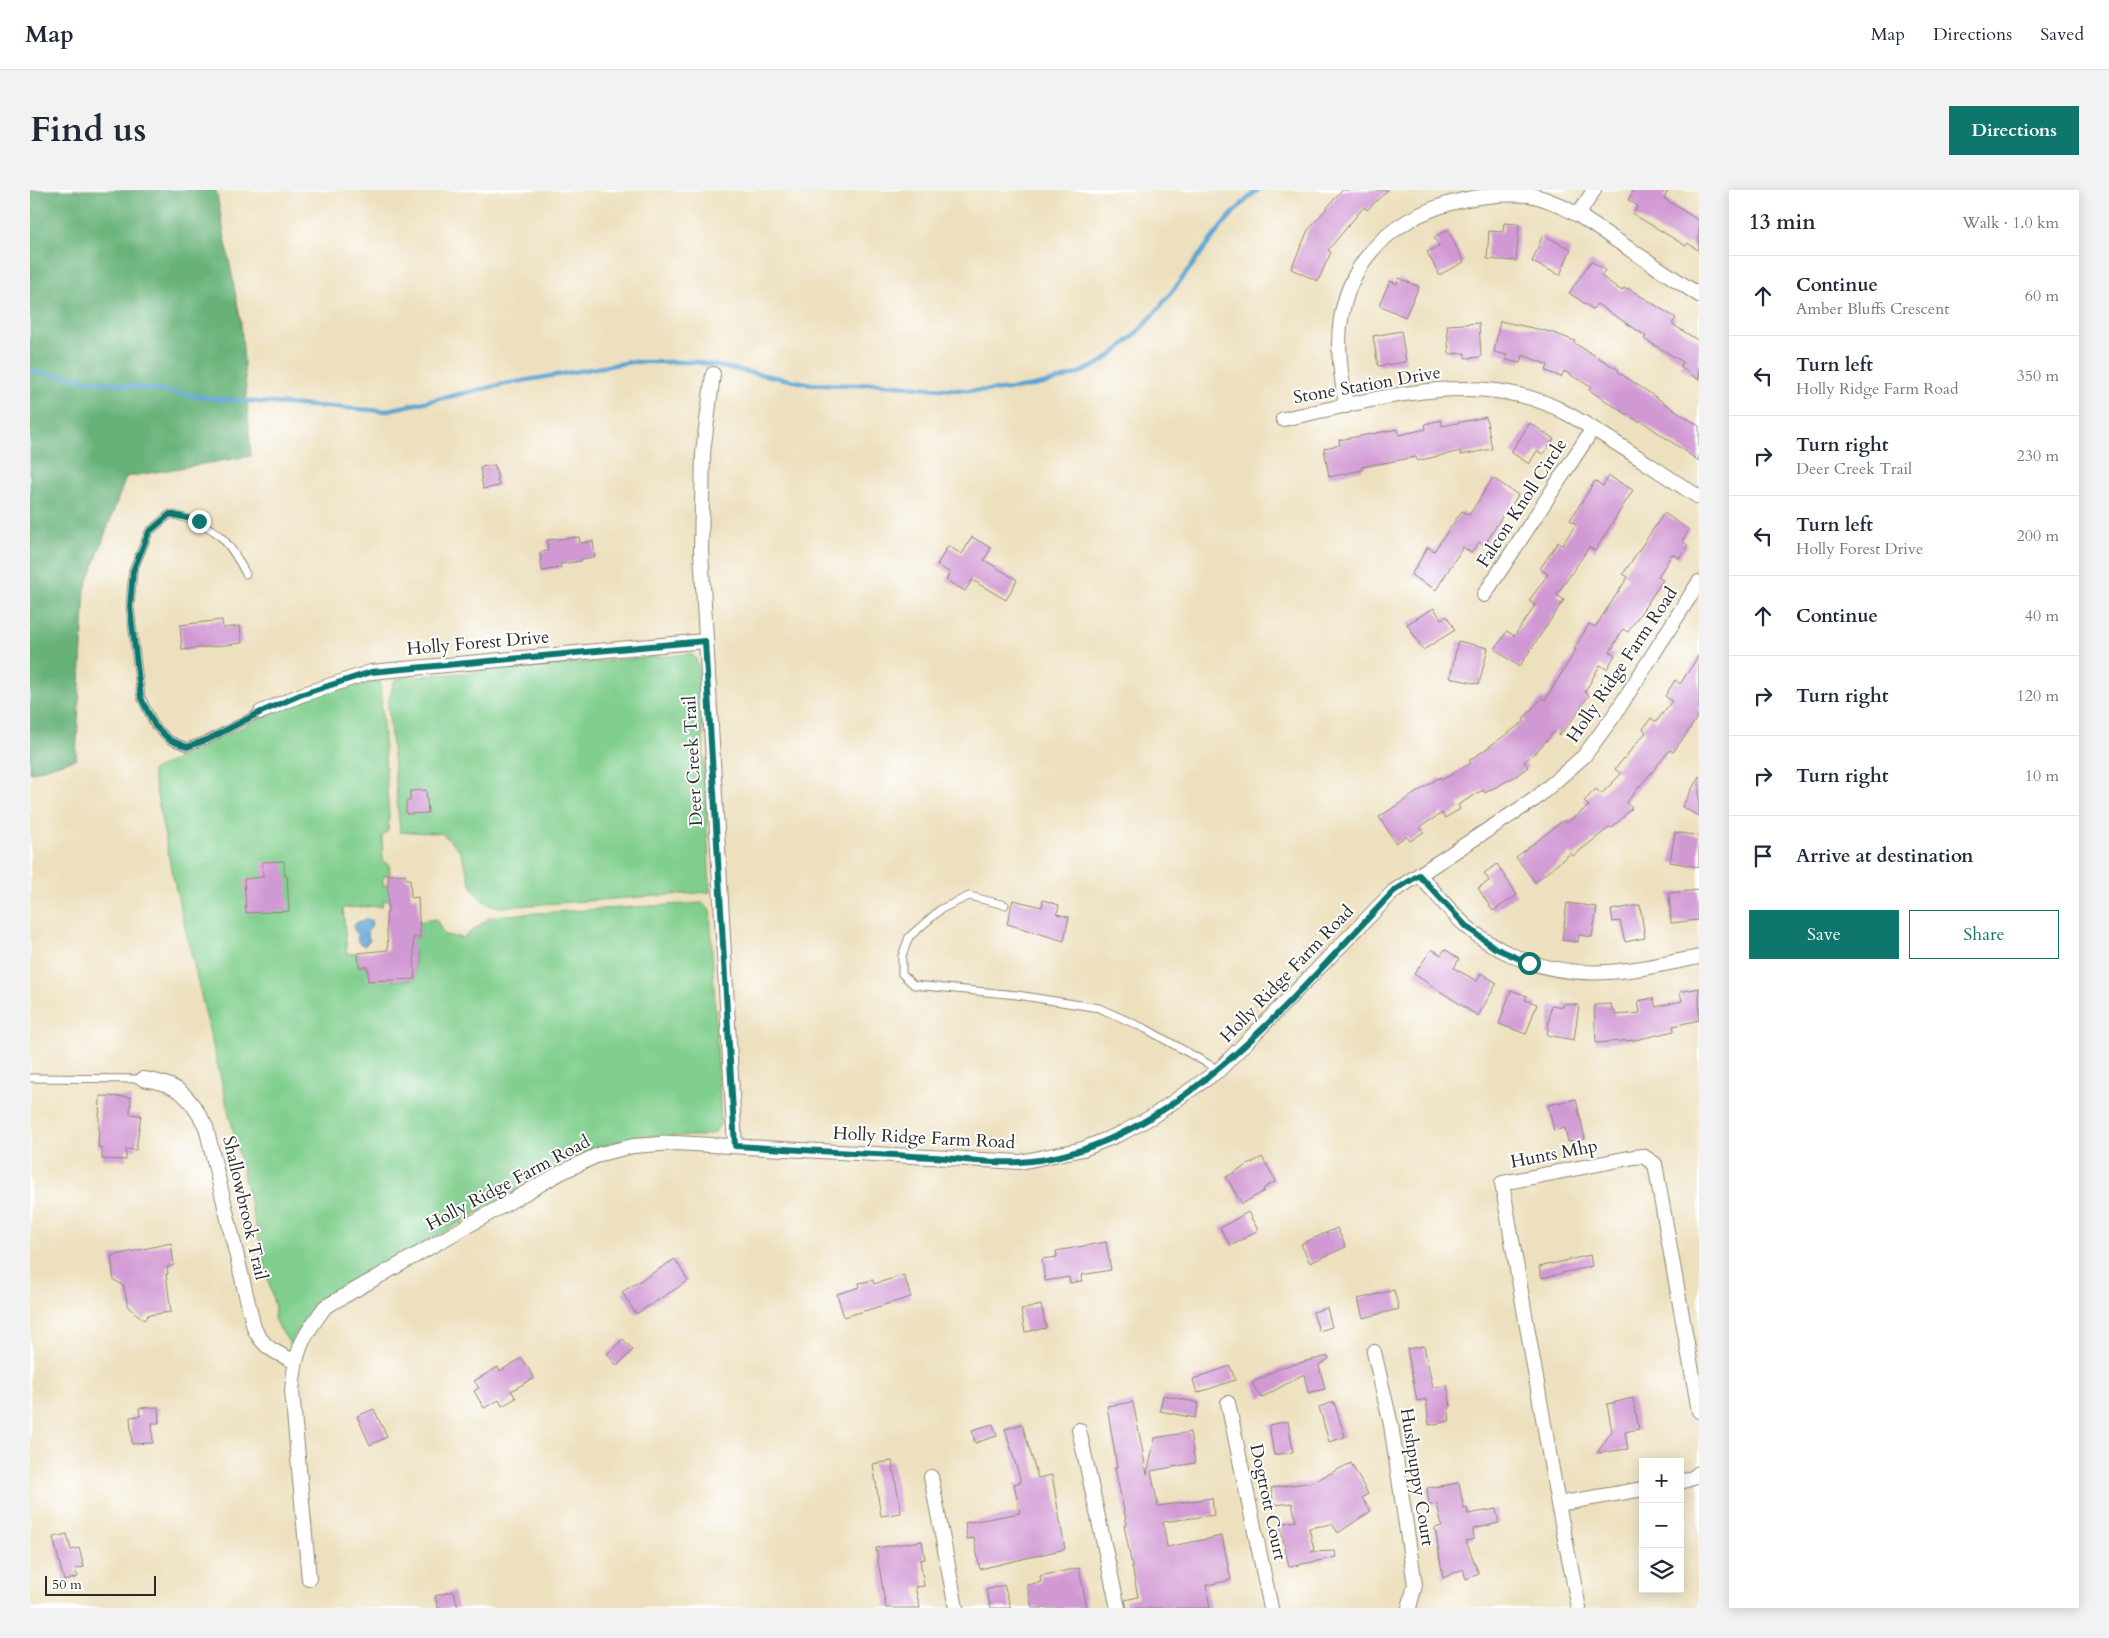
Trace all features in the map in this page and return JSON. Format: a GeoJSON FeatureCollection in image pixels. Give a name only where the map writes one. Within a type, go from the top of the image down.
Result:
{"type":"FeatureCollection","features":[{"type":"Feature","properties":{"kind":"street"},"geometry":{"type":"LineString","coordinates":[[1578,215],[1594,190]]}},
{"type":"Feature","properties":{"kind":"street"},"geometry":{"type":"LineString","coordinates":[[1346,406],[1342,376],[1340,320],[1351,281],[1364,256],[1388,231],[1412,212],[1438,200],[1466,193],[1505,191],[1530,195],[1559,205],[1578,215],[1699,295]]}},
{"type":"Feature","properties":{"kind":"street","name":"Deer Creek Trail"},"geometry":{"type":"LineString","coordinates":[[713,374],[703,452],[701,551],[735,1146]]}},
{"type":"Feature","properties":{"kind":"street","name":"Stone Station Drive"},"geometry":{"type":"LineString","coordinates":[[1283,419],[1388,397],[1437,390],[1501,392],[1533,399],[1567,413],[1699,497]]}},
{"type":"Feature","properties":{"kind":"street","name":"Falcon Knoll Circle"},"geometry":{"type":"LineString","coordinates":[[1484,595],[1592,430]]}},
{"type":"Feature","properties":{"kind":"street","name":"Holly Ridge Farm Road"},"geometry":{"type":"LineString","coordinates":[[309,1579],[292,1391],[294,1361],[304,1334],[326,1308],[560,1173],[600,1154],[633,1146],[674,1143],[1020,1162],[1074,1151],[1122,1133],[1153,1116],[1219,1070],[1394,891],[1535,799],[1584,756],[1615,714],[1699,582]]}},
{"type":"Feature","properties":{"kind":"street","name":"Holly Forest Drive"},"geometry":{"type":"LineString","coordinates":[[261,712],[300,695],[371,672],[705,641]]}},
{"type":"Feature","properties":{"kind":"street"},"geometry":{"type":"LineString","coordinates":[[1419,875],[1466,926],[1495,948],[1537,965],[1561,972],[1591,974],[1628,972],[1699,957]]}},
{"type":"Feature","properties":{"kind":"street","name":"Shallowbrook Trail"},"geometry":{"type":"LineString","coordinates":[[143,1079],[173,1086],[185,1094],[206,1126],[254,1328],[260,1341],[269,1350],[294,1361]]}},
{"type":"Feature","properties":{"kind":"street","name":"Hunts Mhp"},"geometry":{"type":"LineString","coordinates":[[1579,1608],[1558,1504],[1502,1184],[1634,1156],[1643,1156],[1655,1164],[1699,1411]]}},
{"type":"Feature","properties":{"kind":"street","name":"Hushpuppy Court"},"geometry":{"type":"LineString","coordinates":[[1374,1352],[1391,1425],[1415,1586],[1409,1608]]}},
{"type":"Feature","properties":{"kind":"street","name":"Dogtrott Court"},"geometry":{"type":"LineString","coordinates":[[1228,1403],[1270,1608]]}},
{"type":"Feature","properties":{"kind":"street"},"geometry":{"type":"LineString","coordinates":[[1080,1430],[1118,1608]]}},
{"type":"Feature","properties":{"kind":"street"},"geometry":{"type":"LineString","coordinates":[[1684,1481],[1693,1478],[1699,1473]]}},
{"type":"Feature","properties":{"kind":"street"},"geometry":{"type":"LineString","coordinates":[[930,1477],[956,1608]]}},
{"type":"Feature","properties":{"kind":"street"},"geometry":{"type":"LineString","coordinates":[[1558,1504],[1639,1490]]}},
{"type":"Feature","properties":{"kind":"lane"},"geometry":{"type":"LineString","coordinates":[[246,574],[233,549],[221,535],[199,521],[170,514],[149,532],[133,571],[130,607],[141,698],[155,726],[170,740],[187,747],[209,739],[261,712]]}},
{"type":"Feature","properties":{"kind":"lane"},"geometry":{"type":"LineString","coordinates":[[1005,905],[969,896],[941,909],[909,937],[902,956],[902,974],[914,986],[1017,995],[1099,1008],[1146,1029],[1219,1070]]}},
{"type":"Feature","properties":{"kind":"lane"},"geometry":{"type":"LineString","coordinates":[[30,1078],[143,1079]]}},
{"type":"Feature","properties":{"kind":"green space"},"geometry":{"type":"Polygon","coordinates":[[[30,190],[216,190],[241,323],[251,456],[126,477],[85,589],[76,759],[30,773],[30,190]]]}},
{"type":"Feature","properties":{"kind":"green space"},"geometry":{"type":"Polygon","coordinates":[[[690,654],[695,657],[700,672],[710,892],[502,907],[491,905],[477,895],[459,849],[441,833],[400,832],[388,704],[394,681],[400,678],[690,654]]]}},
{"type":"Feature","properties":{"kind":"green space"},"geometry":{"type":"Polygon","coordinates":[[[380,681],[389,818],[388,831],[382,836],[383,862],[389,864],[390,875],[383,876],[383,885],[390,885],[390,900],[383,901],[382,906],[343,908],[347,954],[358,953],[359,967],[368,967],[369,981],[392,977],[392,981],[415,979],[414,950],[409,937],[420,937],[419,921],[436,919],[444,935],[463,938],[489,918],[504,915],[702,903],[710,910],[721,1123],[715,1132],[702,1136],[654,1136],[612,1143],[574,1157],[338,1293],[309,1313],[290,1344],[274,1319],[275,1308],[171,868],[152,771],[267,715],[334,687],[380,681]]]}},
{"type":"Feature","properties":{"kind":"water"},"geometry":{"type":"Polygon","coordinates":[[[366,919],[371,920],[372,926],[367,932],[370,941],[364,946],[358,942],[357,934],[353,928],[356,923],[366,919]]]}},
{"type":"Feature","properties":{"kind":"building"},"geometry":{"type":"Polygon","coordinates":[[[1342,190],[1388,190],[1367,210],[1364,207],[1328,250],[1331,252],[1318,281],[1291,269],[1308,230],[1342,190]]]}},
{"type":"Feature","properties":{"kind":"building"},"geometry":{"type":"Polygon","coordinates":[[[1634,190],[1669,190],[1664,198],[1699,221],[1699,251],[1688,243],[1686,246],[1633,214],[1638,206],[1628,200],[1634,190]]]}},
{"type":"Feature","properties":{"kind":"building"},"geometry":{"type":"Polygon","coordinates":[[[1504,223],[1519,224],[1516,261],[1487,259],[1489,231],[1503,232],[1504,223]]]}},
{"type":"Feature","properties":{"kind":"building"},"geometry":{"type":"Polygon","coordinates":[[[1448,230],[1464,262],[1439,275],[1427,252],[1439,246],[1434,237],[1448,230]]]}},
{"type":"Feature","properties":{"kind":"building"},"geometry":{"type":"Polygon","coordinates":[[[1543,235],[1571,249],[1560,275],[1532,262],[1543,235]]]}},
{"type":"Feature","properties":{"kind":"building"},"geometry":{"type":"Polygon","coordinates":[[[1591,261],[1605,270],[1601,276],[1622,291],[1624,288],[1627,290],[1628,288],[1676,318],[1672,324],[1699,341],[1699,380],[1680,367],[1683,362],[1644,339],[1646,336],[1597,304],[1593,309],[1569,293],[1591,261]]]}},
{"type":"Feature","properties":{"kind":"building"},"geometry":{"type":"Polygon","coordinates":[[[1399,278],[1419,287],[1405,317],[1379,305],[1390,281],[1397,284],[1399,278]]]}},
{"type":"Feature","properties":{"kind":"building"},"geometry":{"type":"Polygon","coordinates":[[[1500,321],[1551,332],[1575,341],[1574,343],[1619,370],[1618,372],[1699,426],[1699,461],[1640,420],[1639,422],[1589,390],[1591,387],[1564,371],[1561,377],[1546,371],[1548,365],[1523,355],[1521,363],[1506,360],[1507,355],[1494,352],[1500,321]]]}},
{"type":"Feature","properties":{"kind":"building"},"geometry":{"type":"Polygon","coordinates":[[[1479,323],[1481,357],[1465,358],[1465,353],[1449,354],[1447,325],[1479,323]]]}},
{"type":"Feature","properties":{"kind":"building"},"geometry":{"type":"Polygon","coordinates":[[[1401,331],[1406,362],[1378,366],[1373,336],[1401,331]]]}},
{"type":"Feature","properties":{"kind":"building"},"geometry":{"type":"Polygon","coordinates":[[[1486,417],[1492,449],[1461,455],[1460,451],[1417,461],[1416,457],[1362,467],[1362,470],[1329,477],[1324,448],[1340,445],[1339,440],[1398,429],[1399,435],[1426,429],[1425,424],[1441,420],[1442,426],[1486,417]]]}},
{"type":"Feature","properties":{"kind":"building"},"geometry":{"type":"Polygon","coordinates":[[[1530,423],[1554,439],[1543,454],[1537,451],[1529,464],[1511,452],[1530,423]]]}},
{"type":"Feature","properties":{"kind":"building"},"geometry":{"type":"Polygon","coordinates":[[[495,465],[499,486],[483,489],[480,467],[495,465]]]}},
{"type":"Feature","properties":{"kind":"building"},"geometry":{"type":"Polygon","coordinates":[[[1609,476],[1633,490],[1595,551],[1589,547],[1557,595],[1564,600],[1519,667],[1495,649],[1507,631],[1514,636],[1529,615],[1535,605],[1529,601],[1548,574],[1540,569],[1558,542],[1562,545],[1576,524],[1570,520],[1595,481],[1603,486],[1609,476]]]}},
{"type":"Feature","properties":{"kind":"building"},"geometry":{"type":"Polygon","coordinates":[[[1493,478],[1518,495],[1510,508],[1508,507],[1484,546],[1479,542],[1471,553],[1463,547],[1436,590],[1411,575],[1428,547],[1434,551],[1462,511],[1469,515],[1493,478]]]}},
{"type":"Feature","properties":{"kind":"building"},"geometry":{"type":"Polygon","coordinates":[[[1664,513],[1689,530],[1682,541],[1688,545],[1679,558],[1672,554],[1658,577],[1663,580],[1628,632],[1623,629],[1610,652],[1615,655],[1607,669],[1600,665],[1585,692],[1589,695],[1573,719],[1559,735],[1555,731],[1524,762],[1528,767],[1516,776],[1485,793],[1483,790],[1458,805],[1460,809],[1445,818],[1442,813],[1420,827],[1424,832],[1410,841],[1406,836],[1396,843],[1379,817],[1440,777],[1442,780],[1471,763],[1469,761],[1525,721],[1523,719],[1542,698],[1545,700],[1576,650],[1574,649],[1589,624],[1595,627],[1628,577],[1623,574],[1664,513]]]}},
{"type":"Feature","properties":{"kind":"building"},"geometry":{"type":"Polygon","coordinates":[[[579,537],[580,543],[593,541],[595,557],[560,564],[561,568],[542,571],[540,552],[548,551],[547,540],[579,537]]]}},
{"type":"Feature","properties":{"kind":"building"},"geometry":{"type":"Polygon","coordinates":[[[972,537],[991,548],[984,560],[1017,580],[1006,600],[972,580],[965,591],[946,580],[950,573],[937,565],[948,546],[962,554],[972,537]]]}},
{"type":"Feature","properties":{"kind":"building"},"geometry":{"type":"Polygon","coordinates":[[[1434,608],[1441,619],[1447,616],[1455,630],[1423,650],[1407,624],[1434,608]]]}},
{"type":"Feature","properties":{"kind":"building"},"geometry":{"type":"Polygon","coordinates":[[[222,620],[223,628],[240,626],[242,643],[182,650],[180,625],[222,620]]]}},
{"type":"Feature","properties":{"kind":"building"},"geometry":{"type":"Polygon","coordinates":[[[1458,641],[1488,648],[1479,684],[1450,678],[1458,641]]]}},
{"type":"Feature","properties":{"kind":"building"},"geometry":{"type":"Polygon","coordinates":[[[1699,655],[1699,714],[1690,729],[1673,752],[1670,750],[1626,803],[1632,808],[1612,828],[1610,827],[1573,856],[1571,853],[1535,882],[1516,857],[1564,820],[1566,823],[1589,806],[1584,801],[1596,789],[1601,794],[1621,774],[1615,769],[1646,732],[1643,729],[1651,718],[1656,722],[1672,701],[1665,696],[1675,680],[1680,684],[1699,655]]]}},
{"type":"Feature","properties":{"kind":"building"},"geometry":{"type":"Polygon","coordinates":[[[1699,776],[1699,816],[1682,807],[1699,776]]]}},
{"type":"Feature","properties":{"kind":"building"},"geometry":{"type":"Polygon","coordinates":[[[426,790],[428,813],[406,814],[406,801],[410,801],[410,791],[426,790]]]}},
{"type":"Feature","properties":{"kind":"building"},"geometry":{"type":"Polygon","coordinates":[[[1675,832],[1699,836],[1699,867],[1670,862],[1675,832]]]}},
{"type":"Feature","properties":{"kind":"building"},"geometry":{"type":"Polygon","coordinates":[[[284,861],[289,911],[246,913],[244,879],[263,877],[262,862],[284,861]]]}},
{"type":"Feature","properties":{"kind":"building"},"geometry":{"type":"Polygon","coordinates":[[[1497,864],[1517,895],[1493,911],[1478,888],[1489,881],[1484,873],[1497,864]]]}},
{"type":"Feature","properties":{"kind":"building"},"geometry":{"type":"Polygon","coordinates":[[[405,874],[406,879],[410,879],[411,898],[418,897],[420,937],[413,937],[415,979],[368,981],[368,967],[359,967],[358,953],[388,950],[386,913],[388,913],[388,875],[405,874]]]}},
{"type":"Feature","properties":{"kind":"building"},"geometry":{"type":"Polygon","coordinates":[[[1699,890],[1698,920],[1671,923],[1669,893],[1699,890]]]}},
{"type":"Feature","properties":{"kind":"building"},"geometry":{"type":"Polygon","coordinates":[[[1013,900],[1042,907],[1043,900],[1059,905],[1057,914],[1069,917],[1064,941],[1007,924],[1013,900]]]}},
{"type":"Feature","properties":{"kind":"building"},"geometry":{"type":"Polygon","coordinates":[[[1567,903],[1597,907],[1592,937],[1579,935],[1578,942],[1562,940],[1567,903]]]}},
{"type":"Feature","properties":{"kind":"building"},"geometry":{"type":"Polygon","coordinates":[[[1640,905],[1645,938],[1625,942],[1620,921],[1613,922],[1611,910],[1640,905]]]}},
{"type":"Feature","properties":{"kind":"building"},"geometry":{"type":"Polygon","coordinates":[[[1432,949],[1441,955],[1445,949],[1459,959],[1454,968],[1477,981],[1481,973],[1497,983],[1478,1016],[1414,974],[1432,949]]]}},
{"type":"Feature","properties":{"kind":"building"},"geometry":{"type":"Polygon","coordinates":[[[1699,988],[1699,1020],[1673,1026],[1674,1031],[1635,1040],[1596,1043],[1594,1005],[1611,1004],[1615,1015],[1640,1013],[1638,1001],[1653,998],[1656,1007],[1682,1001],[1680,992],[1699,988]]]}},
{"type":"Feature","properties":{"kind":"building"},"geometry":{"type":"Polygon","coordinates":[[[1511,990],[1527,996],[1525,1000],[1537,1004],[1526,1034],[1499,1024],[1511,990]]]}},
{"type":"Feature","properties":{"kind":"building"},"geometry":{"type":"Polygon","coordinates":[[[1564,1003],[1579,1005],[1574,1040],[1547,1035],[1551,1005],[1563,1007],[1564,1003]]]}},
{"type":"Feature","properties":{"kind":"building"},"geometry":{"type":"Polygon","coordinates":[[[100,1096],[131,1097],[130,1114],[141,1115],[136,1150],[126,1149],[126,1160],[102,1159],[102,1147],[98,1147],[100,1096]]]}},
{"type":"Feature","properties":{"kind":"building"},"geometry":{"type":"Polygon","coordinates":[[[1576,1099],[1585,1139],[1568,1142],[1565,1128],[1554,1131],[1548,1105],[1576,1099]]]}},
{"type":"Feature","properties":{"kind":"building"},"geometry":{"type":"Polygon","coordinates":[[[1262,1157],[1276,1181],[1263,1189],[1264,1191],[1242,1204],[1226,1177],[1262,1157]]]}},
{"type":"Feature","properties":{"kind":"building"},"geometry":{"type":"Polygon","coordinates":[[[1248,1212],[1258,1230],[1231,1246],[1220,1228],[1248,1212]]]}},
{"type":"Feature","properties":{"kind":"building"},"geometry":{"type":"Polygon","coordinates":[[[1337,1228],[1346,1247],[1310,1263],[1301,1244],[1337,1228]]]}},
{"type":"Feature","properties":{"kind":"building"},"geometry":{"type":"Polygon","coordinates":[[[1106,1242],[1111,1270],[1081,1275],[1082,1281],[1070,1283],[1069,1277],[1045,1281],[1042,1259],[1057,1257],[1056,1251],[1106,1242]]]}},
{"type":"Feature","properties":{"kind":"building"},"geometry":{"type":"Polygon","coordinates":[[[171,1243],[174,1265],[167,1267],[168,1274],[166,1274],[171,1312],[148,1315],[144,1320],[128,1307],[124,1286],[114,1280],[111,1256],[171,1243]]]}},
{"type":"Feature","properties":{"kind":"building"},"geometry":{"type":"Polygon","coordinates":[[[1590,1255],[1592,1266],[1542,1278],[1539,1267],[1590,1255]]]}},
{"type":"Feature","properties":{"kind":"building"},"geometry":{"type":"Polygon","coordinates":[[[675,1259],[688,1281],[636,1314],[622,1292],[675,1259]]]}},
{"type":"Feature","properties":{"kind":"building"},"geometry":{"type":"Polygon","coordinates":[[[904,1275],[911,1297],[844,1317],[837,1294],[860,1287],[859,1283],[873,1280],[874,1284],[904,1275]]]}},
{"type":"Feature","properties":{"kind":"building"},"geometry":{"type":"Polygon","coordinates":[[[1394,1290],[1399,1309],[1363,1318],[1358,1299],[1394,1290]]]}},
{"type":"Feature","properties":{"kind":"building"},"geometry":{"type":"Polygon","coordinates":[[[1041,1305],[1046,1328],[1025,1332],[1021,1310],[1041,1305]]]}},
{"type":"Feature","properties":{"kind":"building"},"geometry":{"type":"Polygon","coordinates":[[[1327,1308],[1332,1327],[1319,1331],[1313,1312],[1327,1308]]]}},
{"type":"Feature","properties":{"kind":"building"},"geometry":{"type":"Polygon","coordinates":[[[623,1339],[633,1350],[617,1366],[607,1354],[623,1339]]]}},
{"type":"Feature","properties":{"kind":"building"},"geometry":{"type":"Polygon","coordinates":[[[1424,1346],[1433,1388],[1447,1385],[1451,1406],[1448,1407],[1450,1421],[1429,1425],[1426,1399],[1417,1401],[1407,1349],[1424,1346]]]}},
{"type":"Feature","properties":{"kind":"building"},"geometry":{"type":"Polygon","coordinates":[[[1328,1356],[1329,1359],[1319,1365],[1325,1389],[1308,1393],[1304,1374],[1261,1398],[1252,1383],[1282,1367],[1328,1356]]]}},
{"type":"Feature","properties":{"kind":"building"},"geometry":{"type":"Polygon","coordinates":[[[522,1358],[534,1378],[511,1391],[516,1398],[502,1406],[499,1400],[484,1408],[474,1391],[479,1388],[474,1381],[498,1367],[500,1371],[522,1358]]]}},
{"type":"Feature","properties":{"kind":"building"},"geometry":{"type":"Polygon","coordinates":[[[1230,1366],[1235,1380],[1197,1393],[1193,1379],[1230,1366]]]}},
{"type":"Feature","properties":{"kind":"building"},"geometry":{"type":"Polygon","coordinates":[[[1163,1395],[1199,1403],[1195,1418],[1160,1411],[1163,1395]]]}},
{"type":"Feature","properties":{"kind":"building"},"geometry":{"type":"Polygon","coordinates":[[[1633,1398],[1639,1429],[1625,1432],[1628,1449],[1597,1453],[1612,1431],[1607,1404],[1633,1398]]]}},
{"type":"Feature","properties":{"kind":"building"},"geometry":{"type":"Polygon","coordinates":[[[1133,1402],[1147,1474],[1155,1438],[1190,1432],[1195,1463],[1151,1471],[1158,1506],[1212,1498],[1214,1515],[1163,1522],[1167,1547],[1222,1536],[1231,1580],[1206,1585],[1210,1608],[1127,1608],[1125,1600],[1138,1597],[1124,1525],[1127,1525],[1115,1468],[1117,1467],[1107,1406],[1133,1402]]]}},
{"type":"Feature","properties":{"kind":"building"},"geometry":{"type":"Polygon","coordinates":[[[1334,1402],[1345,1437],[1329,1442],[1319,1407],[1334,1402]]]}},
{"type":"Feature","properties":{"kind":"building"},"geometry":{"type":"Polygon","coordinates":[[[158,1407],[159,1423],[152,1423],[153,1443],[132,1444],[130,1417],[140,1416],[139,1408],[158,1407]]]}},
{"type":"Feature","properties":{"kind":"building"},"geometry":{"type":"Polygon","coordinates":[[[374,1409],[387,1437],[370,1445],[357,1416],[374,1409]]]}},
{"type":"Feature","properties":{"kind":"building"},"geometry":{"type":"Polygon","coordinates":[[[1288,1421],[1293,1452],[1274,1455],[1269,1425],[1288,1421]]]}},
{"type":"Feature","properties":{"kind":"building"},"geometry":{"type":"Polygon","coordinates":[[[993,1424],[997,1436],[975,1443],[972,1430],[993,1424]]]}},
{"type":"Feature","properties":{"kind":"building"},"geometry":{"type":"Polygon","coordinates":[[[1022,1424],[1038,1478],[1052,1475],[1065,1549],[980,1569],[974,1538],[967,1539],[965,1523],[1020,1513],[1014,1484],[1021,1482],[1005,1429],[1022,1424]]]}},
{"type":"Feature","properties":{"kind":"building"},"geometry":{"type":"Polygon","coordinates":[[[892,1461],[901,1513],[881,1516],[873,1464],[892,1461]]]}},
{"type":"Feature","properties":{"kind":"building"},"geometry":{"type":"Polygon","coordinates":[[[1351,1463],[1368,1494],[1362,1498],[1371,1511],[1338,1533],[1332,1524],[1309,1528],[1314,1550],[1311,1552],[1335,1551],[1336,1557],[1289,1567],[1280,1524],[1296,1521],[1292,1503],[1274,1505],[1271,1488],[1313,1482],[1351,1463]]]}},
{"type":"Feature","properties":{"kind":"building"},"geometry":{"type":"Polygon","coordinates":[[[1459,1483],[1464,1509],[1467,1508],[1468,1514],[1496,1509],[1499,1523],[1473,1529],[1474,1539],[1466,1541],[1479,1574],[1466,1579],[1463,1569],[1443,1578],[1435,1528],[1442,1526],[1437,1504],[1429,1505],[1427,1488],[1459,1483]]]}},
{"type":"Feature","properties":{"kind":"building"},"geometry":{"type":"Polygon","coordinates":[[[67,1534],[71,1550],[79,1548],[84,1567],[75,1569],[78,1577],[64,1581],[53,1537],[67,1534]]]}},
{"type":"Feature","properties":{"kind":"building"},"geometry":{"type":"Polygon","coordinates":[[[922,1541],[925,1559],[920,1560],[924,1586],[915,1587],[920,1608],[886,1608],[876,1548],[922,1541]]]}},
{"type":"Feature","properties":{"kind":"building"},"geometry":{"type":"Polygon","coordinates":[[[1079,1568],[1087,1608],[1032,1608],[1027,1585],[1041,1582],[1040,1576],[1079,1568]]]}},
{"type":"Feature","properties":{"kind":"building"},"geometry":{"type":"Polygon","coordinates":[[[1004,1585],[1011,1608],[991,1608],[986,1590],[1004,1585]]]}},
{"type":"Feature","properties":{"kind":"building"},"geometry":{"type":"Polygon","coordinates":[[[454,1591],[458,1608],[438,1608],[435,1596],[454,1591]]]}},
{"type":"Feature","properties":{"kind":"waterway"},"geometry":{"type":"LineString","coordinates":[[30,371],[217,399],[384,411],[505,384],[631,362],[696,362],[811,384],[857,385],[873,383],[968,390],[1015,389],[1038,385],[1081,372],[1100,363],[1120,349],[1155,313],[1233,213],[1258,190]]}},
{"type":"Feature","properties":{"kind":"route"},"geometry":{"type":"LineString","coordinates":[[199,521],[170,514],[149,532],[133,571],[130,607],[141,698],[155,726],[170,740],[187,747],[209,739],[261,712],[300,695],[371,672],[705,641],[735,1146],[1020,1162],[1056,1156],[1122,1133],[1153,1116],[1219,1070],[1316,973],[1394,891],[1419,875],[1466,926],[1495,948],[1529,963]]}}]}
